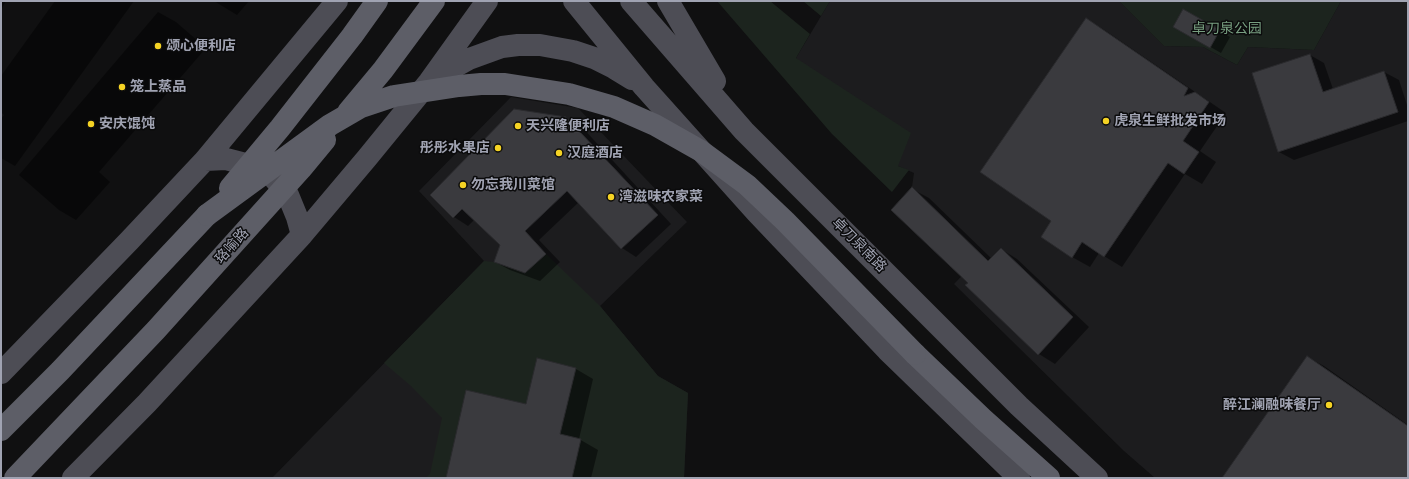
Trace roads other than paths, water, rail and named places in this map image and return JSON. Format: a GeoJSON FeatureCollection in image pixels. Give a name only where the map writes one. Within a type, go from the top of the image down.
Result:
{"type":"FeatureCollection","features":[{"type":"Feature","properties":{"kind":"highway"},"geometry":{"type":"LineString","coordinates":[[1,430],[60,371],[207,215],[280,128],[352,36],[377,1]]}},
{"type":"Feature","properties":{"kind":"highway","name":"珞喻路"},"geometry":{"type":"LineString","coordinates":[[15,478],[156,330],[301,169],[383,70],[434,1]]}},
{"type":"Feature","properties":{"kind":"highway"},"geometry":{"type":"LineString","coordinates":[[207,215],[330,125],[361,107],[394,96],[459,86],[505,84],[569,94],[614,107],[656,125],[701,151],[742,181],[785,221],[915,354],[983,419],[1050,478]]}},
{"type":"Feature","properties":{"kind":"main road"},"geometry":{"type":"LineString","coordinates":[[1,373],[205,160],[337,1]]}},
{"type":"Feature","properties":{"kind":"main road"},"geometry":{"type":"LineString","coordinates":[[73,478],[147,403],[302,234],[429,82],[487,1]]}},
{"type":"Feature","properties":{"kind":"main road"},"geometry":{"type":"LineString","coordinates":[[574,1],[644,87],[756,212],[881,344],[1020,478]]}},
{"type":"Feature","properties":{"kind":"main road","name":"卓刀泉南路"},"geometry":{"type":"LineString","coordinates":[[631,1],[744,130],[1019,406],[1097,478]]}},
{"type":"Feature","properties":{"kind":"main road"},"geometry":{"type":"LineString","coordinates":[[668,1],[744,130]]}},
{"type":"Feature","properties":{"kind":"main road"},"geometry":{"type":"LineString","coordinates":[[429,82],[474,57],[502,47],[518,44],[540,45],[573,51],[594,58],[614,68],[644,87]]}},
{"type":"Feature","properties":{"kind":"main road"},"geometry":{"type":"LineString","coordinates":[[205,160],[226,159],[253,166],[273,177],[288,195],[302,234]]}},
{"type":"Feature","properties":{"kind":"place","name":"颂心便利店"},"geometry":{"type":"Point","coordinates":[158,46]}},
{"type":"Feature","properties":{"kind":"place","name":"笼上蒸品"},"geometry":{"type":"Point","coordinates":[122,87]}},
{"type":"Feature","properties":{"kind":"place","name":"虎泉生鲜批发市场"},"geometry":{"type":"Point","coordinates":[1106,121]}},
{"type":"Feature","properties":{"kind":"place","name":"安庆馄饨"},"geometry":{"type":"Point","coordinates":[91,124]}},
{"type":"Feature","properties":{"kind":"place","name":"天兴隆便利店"},"geometry":{"type":"Point","coordinates":[518,126]}},
{"type":"Feature","properties":{"kind":"place","name":"彤彤水果店"},"geometry":{"type":"Point","coordinates":[498,148]}},
{"type":"Feature","properties":{"kind":"place","name":"汉庭酒店"},"geometry":{"type":"Point","coordinates":[559,153]}},
{"type":"Feature","properties":{"kind":"place","name":"勿忘我川菜馆"},"geometry":{"type":"Point","coordinates":[463,185]}},
{"type":"Feature","properties":{"kind":"place","name":"湾滋味农家菜"},"geometry":{"type":"Point","coordinates":[611,197]}},
{"type":"Feature","properties":{"kind":"place","name":"醉江澜融味餐厅"},"geometry":{"type":"Point","coordinates":[1329,405]}},
{"type":"Feature","properties":{"kind":"park label","name":"卓刀泉公园"},"geometry":{"type":"Point","coordinates":[1227,29]}}]}
